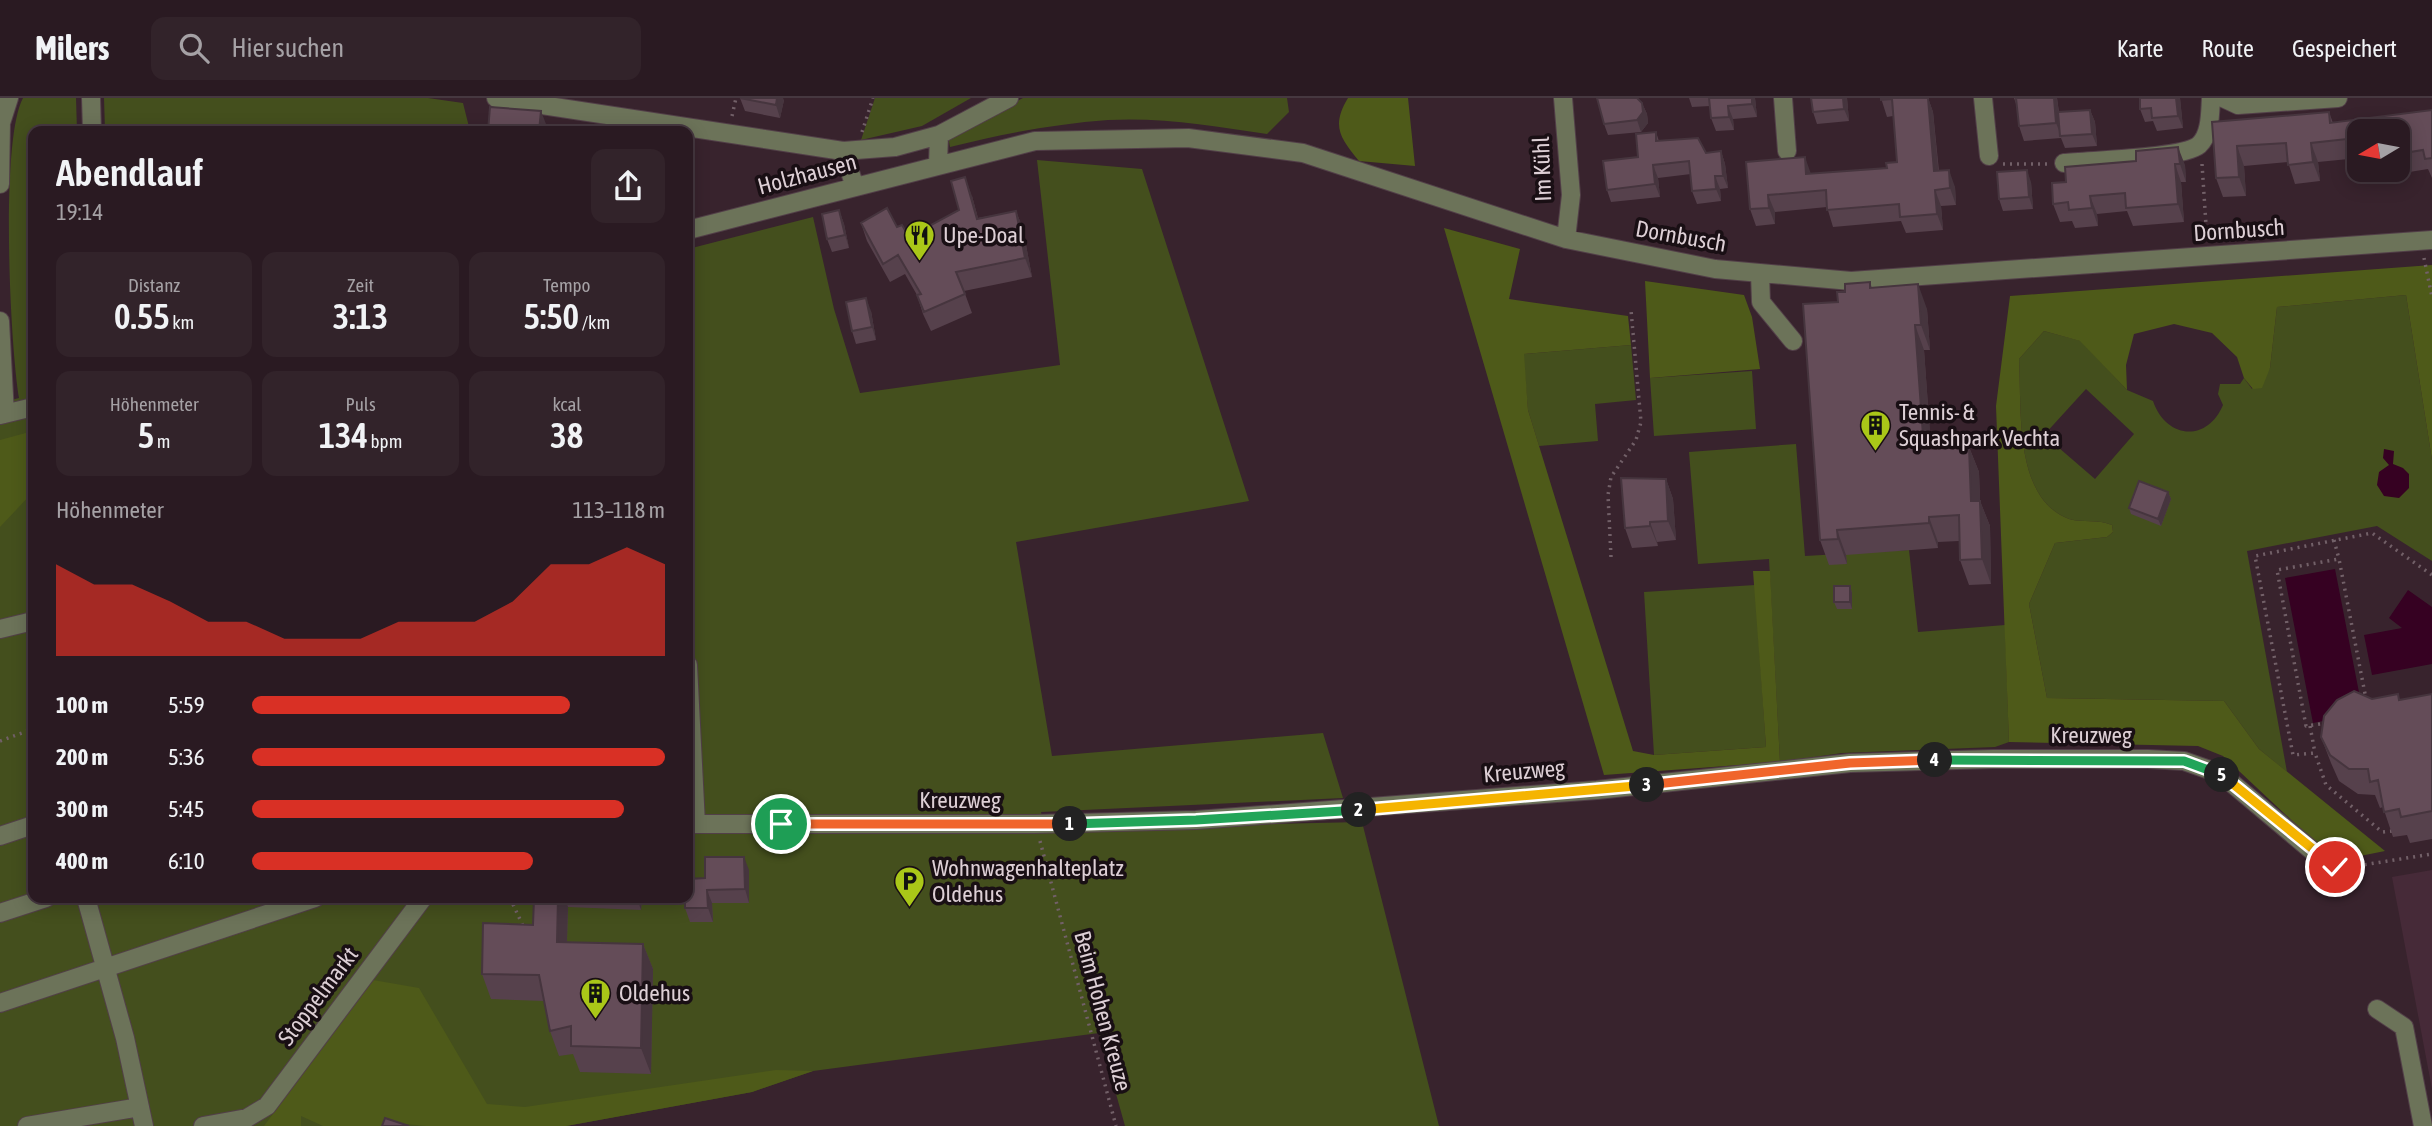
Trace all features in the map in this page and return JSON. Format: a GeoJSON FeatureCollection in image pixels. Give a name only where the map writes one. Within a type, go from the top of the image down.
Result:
{"type":"FeatureCollection","features":[{"type":"Feature","properties":{"kind":"street"},"geometry":{"type":"LineString","coordinates":[[0,184],[1,123],[9,98]]}},
{"type":"Feature","properties":{"kind":"street"},"geometry":{"type":"LineString","coordinates":[[91,98],[92,126]]}},
{"type":"Feature","properties":{"kind":"street"},"geometry":{"type":"LineString","coordinates":[[496,98],[683,126]]}},
{"type":"Feature","properties":{"kind":"street"},"geometry":{"type":"LineString","coordinates":[[693,127],[850,151],[895,147],[939,135],[1009,98]]}},
{"type":"Feature","properties":{"kind":"street","name":"Im Kühl"},"geometry":{"type":"LineString","coordinates":[[1563,98],[1571,195],[1566,239]]}},
{"type":"Feature","properties":{"kind":"street"},"geometry":{"type":"LineString","coordinates":[[1783,98],[1787,151]]}},
{"type":"Feature","properties":{"kind":"street"},"geometry":{"type":"LineString","coordinates":[[1983,98],[1989,156]]}},
{"type":"Feature","properties":{"kind":"street"},"geometry":{"type":"LineString","coordinates":[[2064,163],[2182,153],[2200,144],[2209,126],[2211,98]]}},
{"type":"Feature","properties":{"kind":"street"},"geometry":{"type":"LineString","coordinates":[[2223,98],[2238,105],[2338,98]]}},
{"type":"Feature","properties":{"kind":"street"},"geometry":{"type":"LineString","coordinates":[[937,164],[939,135]]}},
{"type":"Feature","properties":{"kind":"street","name":"Dornbusch"},"geometry":{"type":"LineString","coordinates":[[937,164],[1035,141],[1188,138],[1255,146],[1303,153],[1367,172],[1566,239],[1715,269],[1851,281],[2426,240]]}},
{"type":"Feature","properties":{"kind":"street"},"geometry":{"type":"LineString","coordinates":[[850,151],[855,187]]}},
{"type":"Feature","properties":{"kind":"street","name":"Holzhausen"},"geometry":{"type":"LineString","coordinates":[[693,229],[937,164]]}},
{"type":"Feature","properties":{"kind":"street"},"geometry":{"type":"LineString","coordinates":[[1760,274],[1761,302],[1793,341]]}},
{"type":"Feature","properties":{"kind":"street"},"geometry":{"type":"LineString","coordinates":[[0,321],[3,415],[28,408]]}},
{"type":"Feature","properties":{"kind":"street"},"geometry":{"type":"LineString","coordinates":[[0,629],[28,622]]}},
{"type":"Feature","properties":{"kind":"street","name":"Kreuzweg"},"geometry":{"type":"LineString","coordinates":[[693,824],[1035,824],[1196,820],[1597,790],[1850,763],[1993,759],[2148,760],[2184,761],[2221,774],[2328,864]]}},
{"type":"Feature","properties":{"kind":"street"},"geometry":{"type":"LineString","coordinates":[[0,836],[28,827]]}},
{"type":"Feature","properties":{"kind":"street"},"geometry":{"type":"LineString","coordinates":[[0,913],[31,903]]}},
{"type":"Feature","properties":{"kind":"street"},"geometry":{"type":"LineString","coordinates":[[87,903],[144,1126]]}},
{"type":"Feature","properties":{"kind":"street"},"geometry":{"type":"LineString","coordinates":[[0,1003],[300,903]]}},
{"type":"Feature","properties":{"kind":"street","name":"Stoppelmarkt"},"geometry":{"type":"LineString","coordinates":[[203,1126],[249,1122],[267,1106],[419,903]]}},
{"type":"Feature","properties":{"kind":"street"},"geometry":{"type":"LineString","coordinates":[[2377,1009],[2404,1027],[2423,1126]]}},
{"type":"Feature","properties":{"kind":"street"},"geometry":{"type":"LineString","coordinates":[[27,1126],[140,1107]]}},
{"type":"Feature","properties":{"kind":"path"},"geometry":{"type":"LineString","coordinates":[[850,151],[873,98]]}},
{"type":"Feature","properties":{"kind":"path"},"geometry":{"type":"LineString","coordinates":[[2200,144],[2208,257]]}},
{"type":"Feature","properties":{"kind":"path"},"geometry":{"type":"LineString","coordinates":[[1989,156],[2006,167],[2064,163]]}},
{"type":"Feature","properties":{"kind":"path"},"geometry":{"type":"LineString","coordinates":[[2426,240],[2432,297]]}},
{"type":"Feature","properties":{"kind":"path"},"geometry":{"type":"LineString","coordinates":[[1611,557],[1608,495],[1611,477],[1636,440],[1641,422],[1632,310]]}},
{"type":"Feature","properties":{"kind":"path"},"geometry":{"type":"LineString","coordinates":[[2315,753],[2292,755],[2255,556],[2372,533],[2432,575]]}},
{"type":"Feature","properties":{"kind":"path"},"geometry":{"type":"LineString","coordinates":[[2334,540],[2366,702]]}},
{"type":"Feature","properties":{"kind":"path"},"geometry":{"type":"LineString","coordinates":[[2333,721],[2306,726],[2277,570],[2339,559]]}},
{"type":"Feature","properties":{"kind":"path"},"geometry":{"type":"LineString","coordinates":[[2310,726],[2315,753],[2326,785],[2382,832],[2392,831]]}},
{"type":"Feature","properties":{"kind":"path"},"geometry":{"type":"LineString","coordinates":[[0,741],[28,731]]}},
{"type":"Feature","properties":{"kind":"path","name":"Beim Hohen Kreuze"},"geometry":{"type":"LineString","coordinates":[[1035,824],[1116,1126]]}},
{"type":"Feature","properties":{"kind":"path"},"geometry":{"type":"LineString","coordinates":[[2328,864],[2344,868],[2432,854]]}},
{"type":"Feature","properties":{"kind":"path"},"geometry":{"type":"LineString","coordinates":[[512,903],[529,938]]}},
{"type":"Feature","properties":{"kind":"shaded area"},"geometry":{"type":"Polygon","coordinates":[[[2384,449],[2394,451],[2393,464],[2409,474],[2409,488],[2399,498],[2384,496],[2377,485],[2379,472],[2389,465],[2383,458],[2384,449]]]}},
{"type":"Feature","properties":{"kind":"shaded area"},"geometry":{"type":"Polygon","coordinates":[[[2335,569],[2363,713],[2313,723],[2285,578],[2335,569]]]}},
{"type":"Feature","properties":{"kind":"shaded area"},"geometry":{"type":"Polygon","coordinates":[[[2408,590],[2432,607],[2432,664],[2372,675],[2364,635],[2402,628],[2389,618],[2408,590]]]}},
{"type":"Feature","properties":{"kind":"shaded area"},"geometry":{"type":"Polygon","coordinates":[[[2432,870],[2432,1089],[2392,877],[2432,870]]]}},
{"type":"Feature","properties":{"kind":"green space"},"geometry":{"type":"Polygon","coordinates":[[[23,98],[76,98],[77,126],[28,126],[28,903],[693,903],[693,248],[813,217],[834,309],[860,393],[1060,365],[1037,160],[1142,169],[1249,501],[1016,542],[1052,756],[1323,733],[1343,798],[1041,812],[1045,829],[1362,822],[1439,1126],[1125,1126],[1099,1033],[813,1071],[752,1092],[566,1126],[0,1126],[0,403],[19,398],[9,243],[11,155],[16,121],[23,98]]]}},
{"type":"Feature","properties":{"kind":"green space"},"geometry":{"type":"Polygon","coordinates":[[[104,98],[428,98],[463,103],[469,126],[105,126],[104,98]]]}},
{"type":"Feature","properties":{"kind":"green space"},"geometry":{"type":"Polygon","coordinates":[[[875,98],[971,98],[922,126],[861,140],[875,98]]]}},
{"type":"Feature","properties":{"kind":"green space"},"geometry":{"type":"Polygon","coordinates":[[[1023,98],[1287,98],[1289,112],[1267,134],[1208,125],[1128,119],[1028,130],[950,147],[948,136],[1023,98]]]}},
{"type":"Feature","properties":{"kind":"green space"},"geometry":{"type":"Polygon","coordinates":[[[1348,98],[1408,98],[1415,166],[1359,161],[1340,131],[1340,116],[1348,98]]]}},
{"type":"Feature","properties":{"kind":"green space"},"geometry":{"type":"Polygon","coordinates":[[[1444,228],[1520,249],[1509,299],[1628,316],[1631,345],[1524,354],[1528,410],[1633,751],[1654,755],[1766,747],[1753,571],[1770,571],[1780,762],[1604,775],[1444,228]]]}},
{"type":"Feature","properties":{"kind":"green space"},"geometry":{"type":"Polygon","coordinates":[[[2432,265],[2432,460],[2406,295],[2277,307],[2270,368],[2262,388],[2253,389],[2244,378],[2237,357],[2212,333],[2174,324],[2134,334],[2126,365],[2127,390],[2080,341],[2044,331],[2019,359],[2024,450],[2029,472],[2038,492],[2051,508],[2069,519],[2107,523],[2112,525],[2113,532],[2107,537],[2055,543],[2029,604],[2047,698],[2224,701],[2259,749],[2385,851],[2335,861],[2223,756],[2198,746],[2009,742],[1996,406],[2010,296],[2432,265]]]}},
{"type":"Feature","properties":{"kind":"green space"},"geometry":{"type":"Polygon","coordinates":[[[1645,281],[1744,295],[1752,317],[1760,369],[1650,378],[1645,281]]]}},
{"type":"Feature","properties":{"kind":"green space"},"geometry":{"type":"Polygon","coordinates":[[[2406,295],[2432,460],[2432,561],[2377,526],[2247,551],[2287,772],[2259,749],[2224,701],[2047,698],[2029,604],[2055,543],[2107,537],[2113,532],[2112,525],[2107,523],[2069,519],[2051,508],[2038,492],[2029,472],[2024,450],[2019,359],[2044,331],[2081,341],[2127,390],[2153,401],[2167,423],[2187,432],[2197,430],[2207,426],[2223,405],[2218,394],[2220,384],[2240,384],[2244,378],[2252,389],[2270,368],[2277,307],[2406,295]],[[2086,389],[2044,435],[2095,479],[2134,434],[2086,389]]]}},
{"type":"Feature","properties":{"kind":"green space"},"geometry":{"type":"Polygon","coordinates":[[[1631,345],[1636,400],[1595,404],[1598,441],[1539,446],[1528,410],[1523,354],[1631,345]]]}},
{"type":"Feature","properties":{"kind":"green space"},"geometry":{"type":"Polygon","coordinates":[[[1752,371],[1756,429],[1654,436],[1650,378],[1752,371]]]}},
{"type":"Feature","properties":{"kind":"green space"},"geometry":{"type":"Polygon","coordinates":[[[28,432],[28,497],[0,527],[0,440],[28,432]]]}},
{"type":"Feature","properties":{"kind":"green space"},"geometry":{"type":"Polygon","coordinates":[[[1796,444],[1805,556],[1909,550],[1918,632],[2005,625],[2009,742],[1995,747],[1842,753],[1780,762],[1769,559],[1698,564],[1689,452],[1796,444]]]}},
{"type":"Feature","properties":{"kind":"green space"},"geometry":{"type":"Polygon","coordinates":[[[1755,585],[1766,747],[1654,755],[1644,592],[1755,585]]]}},
{"type":"Feature","properties":{"kind":"green space"},"geometry":{"type":"Polygon","coordinates":[[[373,980],[419,988],[487,1104],[525,1107],[776,1070],[813,1071],[752,1092],[566,1126],[426,1126],[385,1122],[384,1126],[323,1126],[301,1116],[301,1126],[264,1126],[373,980]]]}},
{"type":"Feature","properties":{"kind":"building"},"geometry":{"type":"Polygon","coordinates":[[[740,98],[777,98],[776,105],[740,98]]]}},
{"type":"Feature","properties":{"kind":"building"},"geometry":{"type":"Polygon","coordinates":[[[1597,98],[1637,98],[1642,103],[1643,112],[1637,120],[1604,124],[1597,98]]]}},
{"type":"Feature","properties":{"kind":"building"},"geometry":{"type":"Polygon","coordinates":[[[1709,98],[1752,98],[1752,104],[1728,106],[1729,117],[1711,118],[1709,98]]]}},
{"type":"Feature","properties":{"kind":"building"},"geometry":{"type":"Polygon","coordinates":[[[1811,98],[1843,98],[1844,109],[1813,112],[1811,98]]]}},
{"type":"Feature","properties":{"kind":"building"},"geometry":{"type":"Polygon","coordinates":[[[1881,98],[1928,98],[1934,171],[1949,170],[1950,188],[1935,190],[1937,214],[1900,217],[1899,204],[1827,210],[1826,190],[1768,195],[1769,208],[1750,209],[1746,162],[1805,157],[1806,174],[1887,168],[1886,163],[1897,162],[1892,99],[1881,98]]]}},
{"type":"Feature","properties":{"kind":"building"},"geometry":{"type":"Polygon","coordinates":[[[2016,98],[2054,98],[2056,123],[2019,126],[2016,98]]]}},
{"type":"Feature","properties":{"kind":"building"},"geometry":{"type":"Polygon","coordinates":[[[2140,98],[2176,98],[2178,116],[2152,118],[2151,108],[2140,109],[2140,98]]]}},
{"type":"Feature","properties":{"kind":"building"},"geometry":{"type":"Polygon","coordinates":[[[490,107],[541,111],[540,126],[488,126],[490,107]]]}},
{"type":"Feature","properties":{"kind":"building"},"geometry":{"type":"Polygon","coordinates":[[[2090,110],[2092,134],[2060,136],[2058,112],[2090,110]]]}},
{"type":"Feature","properties":{"kind":"building"},"geometry":{"type":"Polygon","coordinates":[[[2432,110],[2432,158],[2425,159],[2423,150],[2410,152],[2410,119],[2361,119],[2432,110]]]}},
{"type":"Feature","properties":{"kind":"building"},"geometry":{"type":"Polygon","coordinates":[[[2329,112],[2330,123],[2347,121],[2347,139],[2311,143],[2313,162],[2288,165],[2286,143],[2237,146],[2239,177],[2216,178],[2212,122],[2329,112]]]}},
{"type":"Feature","properties":{"kind":"building"},"geometry":{"type":"Polygon","coordinates":[[[1656,132],[1656,141],[1698,138],[1706,153],[1721,151],[1723,176],[1715,176],[1716,189],[1692,191],[1689,161],[1653,165],[1655,184],[1607,190],[1603,161],[1638,157],[1636,134],[1656,132]]]}},
{"type":"Feature","properties":{"kind":"building"},"geometry":{"type":"Polygon","coordinates":[[[2178,147],[2180,164],[2175,164],[2178,204],[2126,208],[2125,193],[2090,196],[2092,208],[2069,210],[2068,202],[2053,204],[2052,183],[2066,182],[2065,167],[2136,161],[2136,151],[2178,147]]]}},
{"type":"Feature","properties":{"kind":"building"},"geometry":{"type":"Polygon","coordinates":[[[2027,170],[2029,197],[1999,199],[1997,172],[2027,170]]]}},
{"type":"Feature","properties":{"kind":"building"},"geometry":{"type":"Polygon","coordinates":[[[965,177],[977,219],[1016,211],[1025,258],[956,272],[965,294],[924,312],[917,295],[921,294],[898,255],[883,264],[861,223],[887,208],[897,227],[902,225],[909,237],[959,210],[951,181],[965,177]]]}},
{"type":"Feature","properties":{"kind":"building"},"geometry":{"type":"Polygon","coordinates":[[[839,210],[845,235],[827,239],[822,214],[839,210]]]}},
{"type":"Feature","properties":{"kind":"building","name":"Tennis- & Squashpark Vechta"},"geometry":{"type":"Polygon","coordinates":[[[1870,282],[1870,288],[1918,284],[1921,325],[1915,325],[1924,449],[1969,447],[1971,501],[1980,501],[1982,559],[1960,560],[1959,515],[1929,517],[1929,523],[1837,530],[1838,539],[1820,540],[1803,304],[1838,302],[1837,292],[1845,292],[1845,284],[1870,282]]]}},
{"type":"Feature","properties":{"kind":"building"},"geometry":{"type":"Polygon","coordinates":[[[866,298],[872,327],[852,331],[846,302],[866,298]]]}},
{"type":"Feature","properties":{"kind":"building"},"geometry":{"type":"Polygon","coordinates":[[[1621,478],[1666,479],[1668,521],[1625,528],[1621,478]]]}},
{"type":"Feature","properties":{"kind":"building"},"geometry":{"type":"Polygon","coordinates":[[[2139,481],[2168,492],[2158,519],[2129,508],[2139,481]]]}},
{"type":"Feature","properties":{"kind":"building"},"geometry":{"type":"Polygon","coordinates":[[[1834,586],[1850,586],[1850,602],[1834,602],[1834,586]]]}},
{"type":"Feature","properties":{"kind":"building"},"geometry":{"type":"Polygon","coordinates":[[[2354,691],[2372,699],[2398,694],[2399,700],[2432,694],[2432,811],[2401,817],[2399,809],[2384,812],[2378,780],[2370,782],[2368,769],[2349,769],[2330,755],[2321,737],[2324,716],[2337,700],[2354,691]]]}},
{"type":"Feature","properties":{"kind":"building"},"geometry":{"type":"Polygon","coordinates":[[[705,857],[744,857],[745,889],[707,890],[708,908],[685,908],[685,903],[693,903],[693,879],[705,878],[705,857]]]}},
{"type":"Feature","properties":{"kind":"building"},"geometry":{"type":"Polygon","coordinates":[[[534,903],[558,903],[557,942],[643,944],[641,1048],[571,1046],[571,1026],[550,1031],[539,975],[482,974],[483,923],[533,925],[534,903]]]}},
{"type":"Feature","properties":{"kind":"building"},"geometry":{"type":"Polygon","coordinates":[[[385,1118],[409,1126],[382,1126],[385,1118]]]}},
{"type":"Feature","properties":{"kind":"place","name":"Upe-Doal"},"geometry":{"type":"Point","coordinates":[920,262]}},
{"type":"Feature","properties":{"kind":"place","name":"Tennis- & Squashpark Vechta"},"geometry":{"type":"Point","coordinates":[1876,452]}},
{"type":"Feature","properties":{"kind":"place","name":"Wohnwagenhalteplatz Oldehus"},"geometry":{"type":"Point","coordinates":[909,908]}},
{"type":"Feature","properties":{"kind":"place","name":"Oldehus"},"geometry":{"type":"Point","coordinates":[596,1020]}},
{"type":"Feature","properties":{"kind":"route"},"geometry":{"type":"LineString","coordinates":[[781,824],[1035,824],[1196,820],[1597,790],[1850,763],[1993,759],[2148,760],[2184,761],[2221,774],[2328,864],[2335,867]]}}]}
